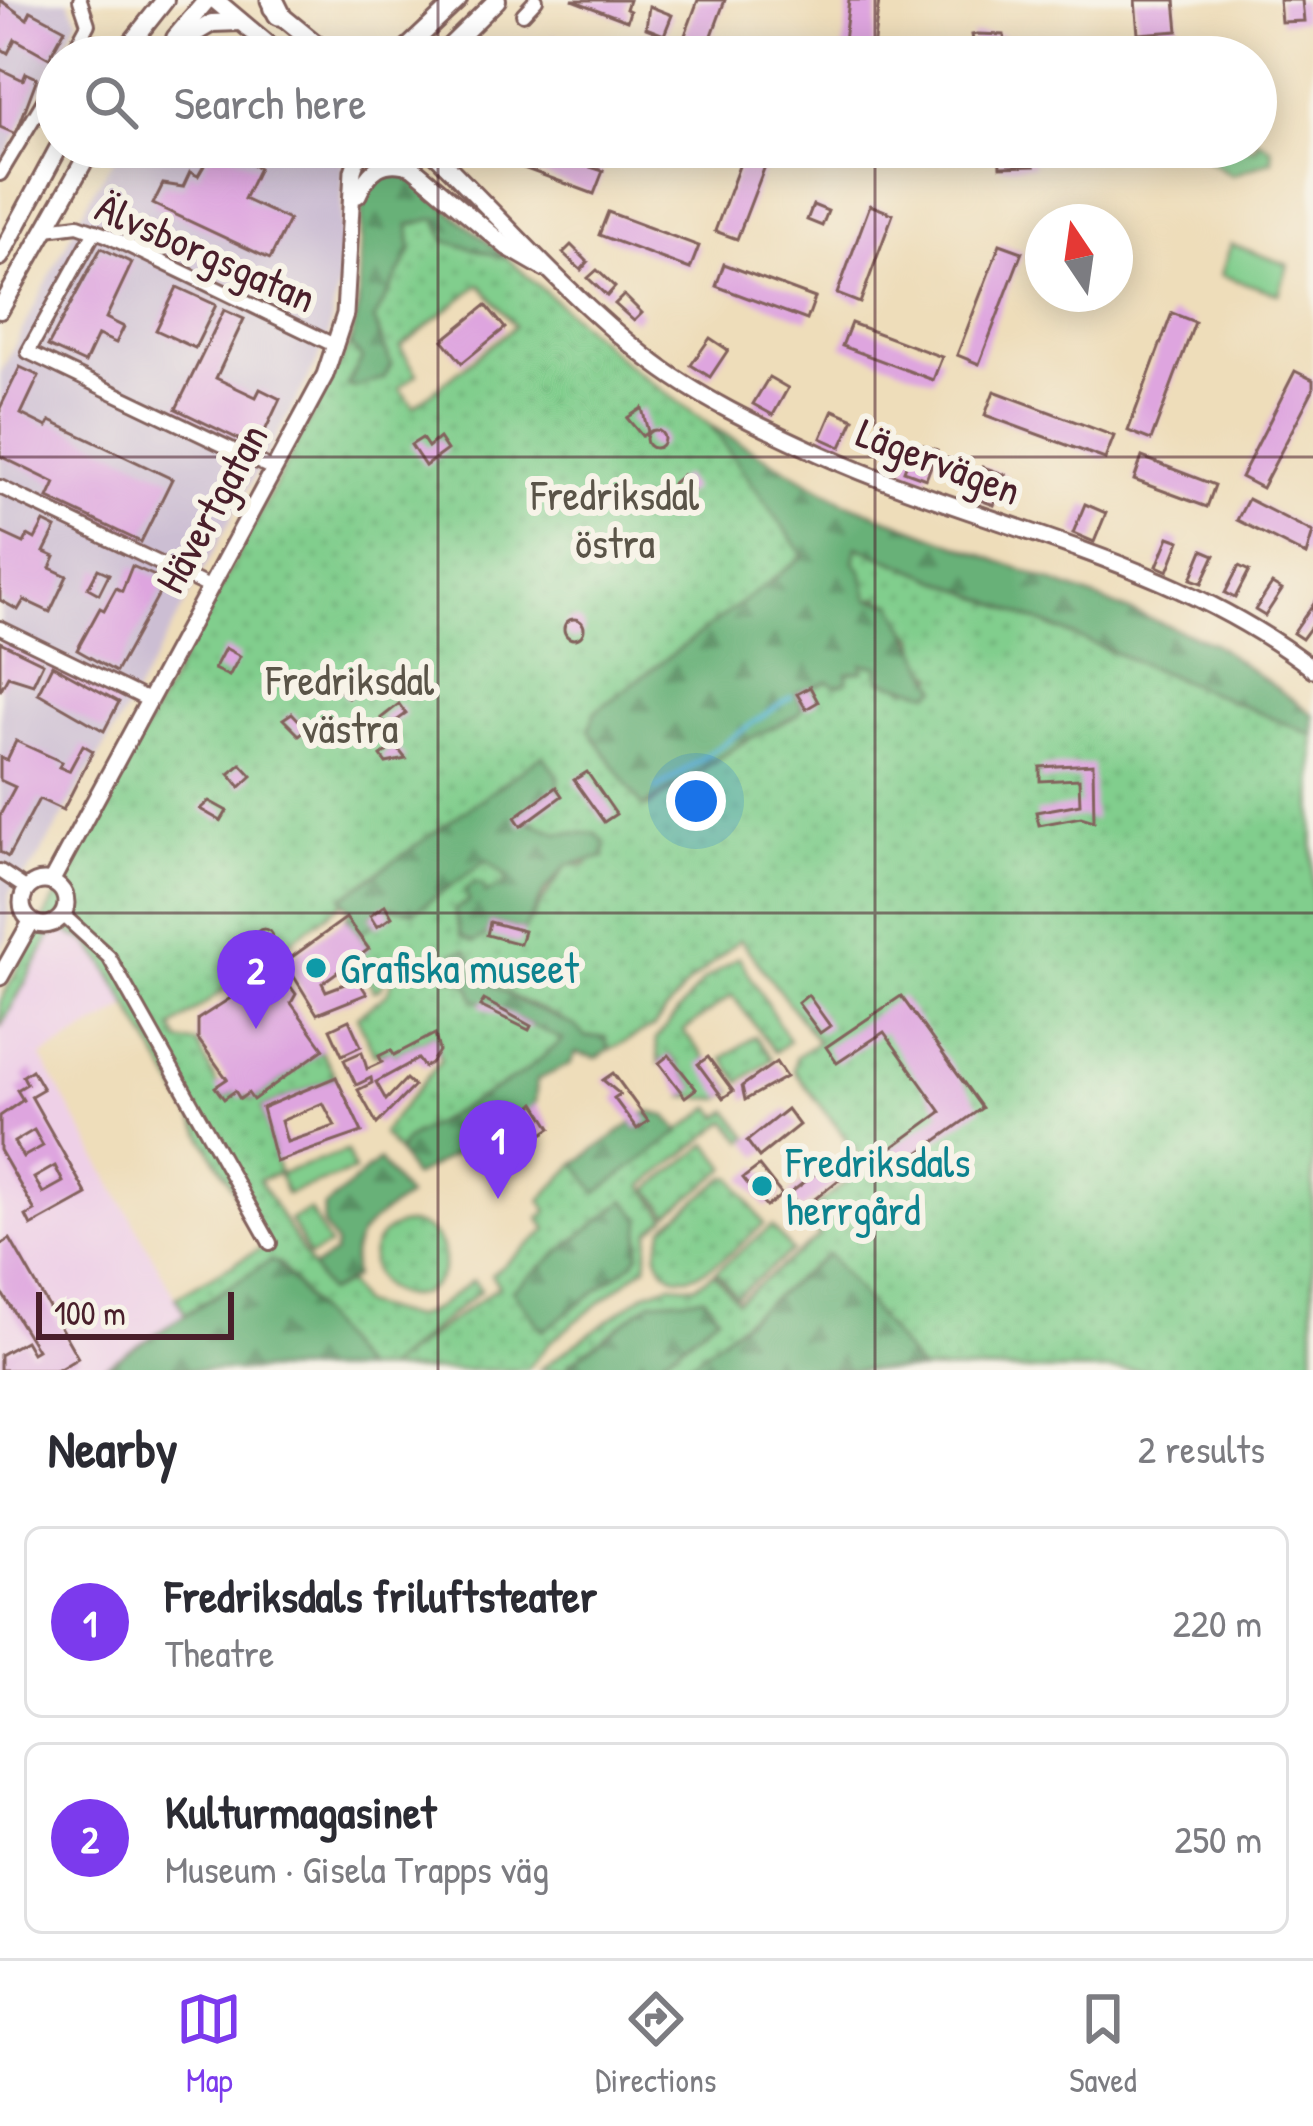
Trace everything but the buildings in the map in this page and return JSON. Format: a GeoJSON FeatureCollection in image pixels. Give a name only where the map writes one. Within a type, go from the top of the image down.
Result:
{"type":"FeatureCollection","features":[{"type":"Feature","properties":{"kind":"main road"},"geometry":{"type":"LineString","coordinates":[[178,36],[211,0],[258,36]]}},
{"type":"Feature","properties":{"kind":"main road"},"geometry":{"type":"LineString","coordinates":[[421,36],[461,0]]}},
{"type":"Feature","properties":{"kind":"main road"},"geometry":{"type":"LineString","coordinates":[[433,36],[461,0]]}},
{"type":"Feature","properties":{"kind":"main road"},"geometry":{"type":"LineString","coordinates":[[461,36],[497,0]]}},
{"type":"Feature","properties":{"kind":"main road"},"geometry":{"type":"LineString","coordinates":[[136,36],[160,3]]}},
{"type":"Feature","properties":{"kind":"main road"},"geometry":{"type":"LineString","coordinates":[[271,5],[307,36]]}},
{"type":"Feature","properties":{"kind":"main road"},"geometry":{"type":"LineString","coordinates":[[191,36],[212,23],[241,22]]}},
{"type":"Feature","properties":{"kind":"main road"},"geometry":{"type":"LineString","coordinates":[[0,257],[48,168]]}},
{"type":"Feature","properties":{"kind":"main road"},"geometry":{"type":"LineString","coordinates":[[0,310],[80,168]]}},
{"type":"Feature","properties":{"kind":"street"},"geometry":{"type":"LineString","coordinates":[[80,0],[88,24],[81,36]]}},
{"type":"Feature","properties":{"kind":"street"},"geometry":{"type":"LineString","coordinates":[[523,14],[536,0]]}},
{"type":"Feature","properties":{"kind":"street"},"geometry":{"type":"LineString","coordinates":[[0,174],[36,114]]}},
{"type":"Feature","properties":{"kind":"street"},"geometry":{"type":"LineString","coordinates":[[347,243],[349,168]]}},
{"type":"Feature","properties":{"kind":"street","name":"Hävertgatan"},"geometry":{"type":"LineString","coordinates":[[51,882],[336,346],[344,314],[354,168]]}},
{"type":"Feature","properties":{"kind":"street"},"geometry":{"type":"LineString","coordinates":[[354,204],[367,173],[375,168]]}},
{"type":"Feature","properties":{"kind":"street","name":"Lägervägen"},"geometry":{"type":"LineString","coordinates":[[414,168],[507,247],[564,280]]}},
{"type":"Feature","properties":{"kind":"street","name":"Lägervägen"},"geometry":{"type":"LineString","coordinates":[[449,168],[662,370],[779,434],[1194,596],[1268,635],[1313,669]]}},
{"type":"Feature","properties":{"kind":"street","name":"Älvsborgsgatan"},"geometry":{"type":"LineString","coordinates":[[47,229],[78,225],[95,231],[336,346]]}},
{"type":"Feature","properties":{"kind":"street"},"geometry":{"type":"LineString","coordinates":[[95,231],[28,352],[272,469]]}},
{"type":"Feature","properties":{"kind":"street"},"geometry":{"type":"LineString","coordinates":[[0,488],[208,587]]}},
{"type":"Feature","properties":{"kind":"street"},"geometry":{"type":"LineString","coordinates":[[0,628],[148,700]]}},
{"type":"Feature","properties":{"kind":"street"},"geometry":{"type":"LineString","coordinates":[[0,871],[26,890]]}},
{"type":"Feature","properties":{"kind":"street"},"geometry":{"type":"LineString","coordinates":[[26,890],[51,882],[64,896],[63,915]]}},
{"type":"Feature","properties":{"kind":"street"},"geometry":{"type":"LineString","coordinates":[[26,890],[22,907],[31,922],[49,925],[63,915]]}},
{"type":"Feature","properties":{"kind":"street"},"geometry":{"type":"LineString","coordinates":[[63,915],[109,957],[270,1243]]}},
{"type":"Feature","properties":{"kind":"street"},"geometry":{"type":"LineString","coordinates":[[0,977],[31,922]]}},
{"type":"Feature","properties":{"kind":"shaded area"},"geometry":{"type":"Polygon","coordinates":[[[0,0],[68,0],[78,19],[69,36],[36,36],[36,99],[0,167],[0,0]]]}},
{"type":"Feature","properties":{"kind":"shaded area"},"geometry":{"type":"Polygon","coordinates":[[[108,168],[344,168],[339,281],[328,337],[316,364],[132,701],[34,865],[9,894],[7,937],[0,950],[0,374],[108,168]]]}},
{"type":"Feature","properties":{"kind":"shaded area"},"geometry":{"type":"Polygon","coordinates":[[[56,926],[94,948],[130,1006],[41,1057],[185,1314],[99,1370],[0,1370],[0,1028],[56,926]]]}},
{"type":"Feature","properties":{"kind":"green space"},"geometry":{"type":"Polygon","coordinates":[[[1221,168],[1251,168],[1232,175],[1221,168]]]}},
{"type":"Feature","properties":{"kind":"green space"},"geometry":{"type":"Polygon","coordinates":[[[401,170],[507,258],[445,241],[437,218],[409,225],[411,251],[374,320],[391,364],[384,378],[354,388],[347,385],[362,359],[350,344],[358,310],[362,203],[374,179],[401,170]]]}},
{"type":"Feature","properties":{"kind":"green space"},"geometry":{"type":"Polygon","coordinates":[[[438,217],[445,240],[507,258],[625,363],[711,426],[805,556],[595,712],[648,807],[745,741],[798,715],[796,693],[870,662],[879,666],[877,674],[908,689],[936,676],[920,662],[916,638],[879,597],[869,600],[854,562],[856,546],[1313,735],[1313,1370],[920,1370],[828,1254],[682,1370],[649,1370],[718,1315],[704,1297],[569,1365],[573,1370],[539,1370],[647,1292],[670,1284],[695,1286],[714,1273],[737,1301],[820,1236],[804,1215],[867,1166],[794,1070],[796,1057],[818,1042],[740,939],[687,985],[654,1026],[609,1050],[605,1037],[585,1037],[489,982],[471,957],[469,985],[485,1002],[564,1040],[522,1074],[407,1139],[398,1152],[382,1133],[441,1060],[434,1035],[394,1055],[391,1051],[374,1054],[357,1016],[387,994],[401,958],[393,955],[381,988],[374,991],[357,957],[368,949],[358,934],[374,923],[370,916],[385,905],[415,911],[487,860],[506,876],[505,885],[470,901],[490,922],[532,917],[567,865],[587,865],[596,833],[558,833],[525,820],[543,756],[172,1028],[180,1042],[197,1043],[224,1099],[235,1091],[253,1100],[321,1051],[336,1077],[262,1108],[279,1173],[259,1180],[327,1292],[347,1283],[361,1304],[412,1318],[435,1309],[473,1280],[481,1290],[385,1369],[499,1286],[491,1275],[548,1230],[539,1218],[548,1211],[541,1200],[576,1163],[598,1192],[712,1107],[720,1117],[729,1111],[749,1137],[744,1141],[727,1121],[643,1186],[667,1217],[650,1231],[646,1266],[551,1341],[526,1370],[362,1370],[279,1263],[271,1261],[185,1314],[176,1297],[265,1246],[105,964],[88,943],[56,926],[0,1028],[0,1002],[350,344],[362,359],[348,386],[383,378],[391,364],[374,320],[411,251],[409,225],[438,217]],[[480,284],[400,347],[417,374],[399,388],[414,407],[515,326],[480,284]]]}},
{"type":"Feature","properties":{"kind":"green space"},"geometry":{"type":"Polygon","coordinates":[[[1231,244],[1288,265],[1279,294],[1221,275],[1231,244]]]}},
{"type":"Feature","properties":{"kind":"green space"},"geometry":{"type":"Polygon","coordinates":[[[711,426],[844,502],[1213,643],[1313,714],[1313,735],[857,546],[854,562],[862,571],[868,599],[893,603],[938,688],[930,693],[879,680],[879,666],[862,664],[863,671],[847,673],[847,682],[836,686],[828,681],[796,693],[803,707],[798,715],[745,741],[643,807],[589,730],[595,712],[804,556],[711,426]]]}},
{"type":"Feature","properties":{"kind":"green space"},"geometry":{"type":"Polygon","coordinates":[[[543,755],[559,778],[558,791],[526,813],[525,820],[558,833],[595,833],[605,842],[604,857],[567,865],[544,892],[524,931],[491,922],[487,935],[474,942],[461,936],[454,910],[469,901],[465,890],[474,883],[483,885],[485,893],[505,885],[506,876],[487,860],[414,912],[384,906],[370,916],[375,924],[358,934],[346,918],[350,909],[342,898],[543,755]]]}},
{"type":"Feature","properties":{"kind":"green space"},"geometry":{"type":"Polygon","coordinates":[[[466,950],[480,976],[520,1002],[575,1026],[585,1037],[605,1037],[609,1050],[597,1058],[576,1053],[570,1064],[537,1080],[535,1103],[525,1115],[413,1177],[398,1152],[407,1139],[522,1074],[563,1040],[474,999],[469,985],[452,977],[455,952],[466,950]]]}},
{"type":"Feature","properties":{"kind":"green space"},"geometry":{"type":"Polygon","coordinates":[[[739,957],[789,1041],[775,1052],[732,995],[683,1031],[733,1091],[721,1099],[685,1097],[695,1088],[670,1055],[659,1063],[656,1039],[703,981],[739,957]]]}},
{"type":"Feature","properties":{"kind":"green space"},"geometry":{"type":"Polygon","coordinates":[[[755,1036],[772,1059],[740,1082],[723,1058],[755,1036]]]}},
{"type":"Feature","properties":{"kind":"green space"},"geometry":{"type":"Polygon","coordinates":[[[648,1112],[667,1116],[680,1132],[597,1193],[576,1163],[648,1112]]]}},
{"type":"Feature","properties":{"kind":"green space"},"geometry":{"type":"Polygon","coordinates":[[[708,1144],[727,1168],[669,1214],[649,1189],[708,1144]]]}},
{"type":"Feature","properties":{"kind":"green space"},"geometry":{"type":"Polygon","coordinates":[[[347,1151],[354,1171],[286,1194],[279,1174],[347,1151]]]}},
{"type":"Feature","properties":{"kind":"green space"},"geometry":{"type":"Polygon","coordinates":[[[379,1160],[407,1197],[365,1229],[354,1250],[354,1278],[327,1292],[312,1268],[334,1254],[336,1245],[323,1225],[324,1208],[379,1160]]]}},
{"type":"Feature","properties":{"kind":"green space"},"geometry":{"type":"Polygon","coordinates":[[[726,1177],[733,1178],[764,1224],[709,1268],[678,1277],[666,1271],[657,1255],[664,1227],[726,1177]]]}},
{"type":"Feature","properties":{"kind":"green space"},"geometry":{"type":"Polygon","coordinates":[[[625,1200],[641,1219],[639,1253],[633,1263],[543,1331],[512,1290],[625,1200]]]}},
{"type":"Feature","properties":{"kind":"green space"},"geometry":{"type":"Polygon","coordinates":[[[310,1210],[329,1246],[309,1256],[290,1220],[310,1210]]]}},
{"type":"Feature","properties":{"kind":"green space"},"geometry":{"type":"Polygon","coordinates":[[[408,1224],[433,1235],[444,1260],[433,1285],[408,1296],[383,1285],[372,1260],[383,1235],[408,1224]]]}},
{"type":"Feature","properties":{"kind":"green space"},"geometry":{"type":"Polygon","coordinates":[[[772,1226],[792,1251],[736,1296],[716,1271],[772,1226]]]}},
{"type":"Feature","properties":{"kind":"green space"},"geometry":{"type":"Polygon","coordinates":[[[828,1254],[920,1370],[682,1370],[828,1254]]]}},
{"type":"Feature","properties":{"kind":"green space"},"geometry":{"type":"Polygon","coordinates":[[[270,1261],[278,1263],[362,1370],[99,1370],[270,1261]]]}},
{"type":"Feature","properties":{"kind":"green space"},"geometry":{"type":"Polygon","coordinates":[[[704,1297],[718,1315],[649,1370],[573,1370],[568,1365],[652,1301],[704,1297]]]}},
{"type":"Feature","properties":{"kind":"waterway"},"geometry":{"type":"LineString","coordinates":[[657,789],[791,697]]}},
{"type":"Feature","properties":{"kind":"place","name":"Grafiska museet"},"geometry":{"type":"Point","coordinates":[316,968]}},
{"type":"Feature","properties":{"kind":"place","name":"Kulturmagasinet"},"geometry":{"type":"Point","coordinates":[256,1029]}},
{"type":"Feature","properties":{"kind":"place","name":"Fredriksdals herrgård"},"geometry":{"type":"Point","coordinates":[762,1186]}},
{"type":"Feature","properties":{"kind":"place","name":"Fredriksdals friluftsteater"},"geometry":{"type":"Point","coordinates":[498,1199]}},
{"type":"Feature","properties":{"kind":"park label","name":"Fredriksdal östra"},"geometry":{"type":"Point","coordinates":[615,519]}},
{"type":"Feature","properties":{"kind":"park label","name":"Fredriksdal västra"},"geometry":{"type":"Point","coordinates":[350,704]}}]}
